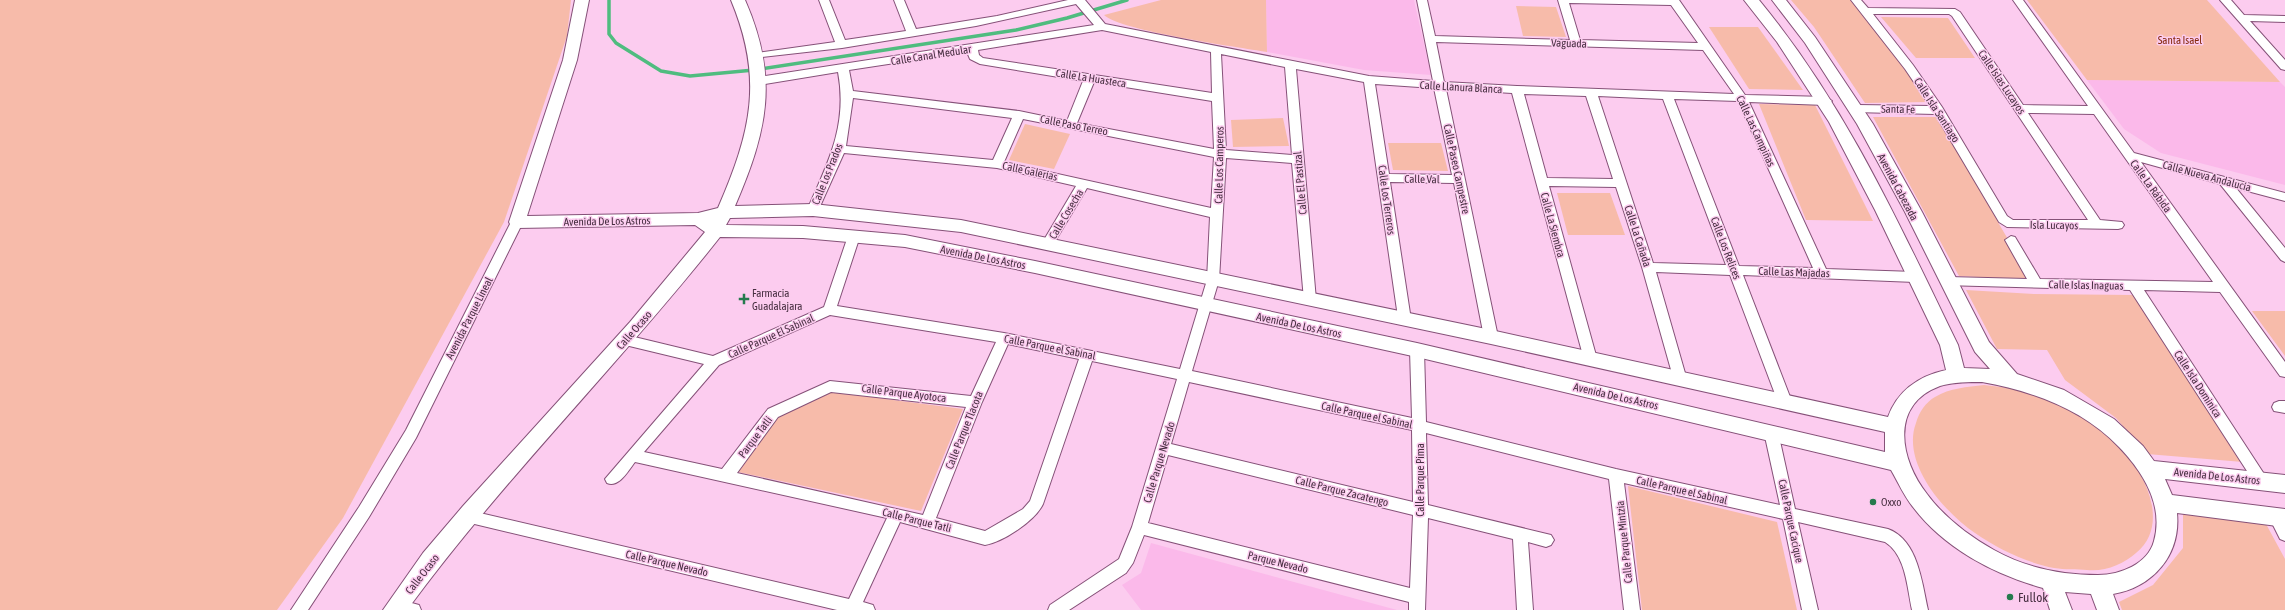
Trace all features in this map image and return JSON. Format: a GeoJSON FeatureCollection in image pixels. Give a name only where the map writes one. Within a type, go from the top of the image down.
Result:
{"type":"FeatureCollection","features":[{"type":"Feature","properties":{"kind":"street","name":"Avenida Parque Lineal"},"geometry":{"type":"LineString","coordinates":[[299,610],[364,512],[411,434],[517,222],[570,60],[582,0]]}},
{"type":"Feature","properties":{"kind":"street","name":"Calle Ocaso"},"geometry":{"type":"LineString","coordinates":[[401,609],[466,516],[626,340],[715,231],[725,212],[748,149],[759,79],[757,58],[738,0]]}},
{"type":"Feature","properties":{"kind":"street"},"geometry":{"type":"LineString","coordinates":[[824,0],[842,45]]}},
{"type":"Feature","properties":{"kind":"street"},"geometry":{"type":"LineString","coordinates":[[899,0],[912,34]]}},
{"type":"Feature","properties":{"kind":"street","name":"Calle Paseo Campestre"},"geometry":{"type":"LineString","coordinates":[[1422,0],[1460,179],[1491,337]]}},
{"type":"Feature","properties":{"kind":"street"},"geometry":{"type":"LineString","coordinates":[[1576,43],[1564,0],[1674,1]]}},
{"type":"Feature","properties":{"kind":"street"},"geometry":{"type":"LineString","coordinates":[[1751,0],[1792,49],[1826,101],[1949,345],[1957,376]]}},
{"type":"Feature","properties":{"kind":"street","name":"Avenida Cabezada"},"geometry":{"type":"LineString","coordinates":[[1779,0],[1828,63],[1857,109],[1984,352],[2009,378]]}},
{"type":"Feature","properties":{"kind":"street","name":"Calle Isla Santiago"},"geometry":{"type":"LineString","coordinates":[[1856,0],[1866,11],[1938,110],[1994,205],[2003,219],[2011,224]]}},
{"type":"Feature","properties":{"kind":"street","name":"Calle La Rábida"},"geometry":{"type":"LineString","coordinates":[[2018,0],[2285,372]]}},
{"type":"Feature","properties":{"kind":"street"},"geometry":{"type":"LineString","coordinates":[[2224,0],[2284,64]]}},
{"type":"Feature","properties":{"kind":"street"},"geometry":{"type":"LineString","coordinates":[[757,58],[1021,16],[1079,1],[1098,23]]}},
{"type":"Feature","properties":{"kind":"street","name":"Calle Las Campiñas"},"geometry":{"type":"LineString","coordinates":[[1674,1],[1708,47],[1742,98],[1821,272]]}},
{"type":"Feature","properties":{"kind":"street","name":"Calle Islas Lucayos"},"geometry":{"type":"LineString","coordinates":[[1866,11],[1954,12],[2020,108],[2097,225]]}},
{"type":"Feature","properties":{"kind":"street"},"geometry":{"type":"LineString","coordinates":[[2241,18],[2285,19]]}},
{"type":"Feature","properties":{"kind":"street","name":"Calle Llanura Blanca"},"geometry":{"type":"LineString","coordinates":[[1098,23],[1216,51],[1369,80],[1440,87],[1826,101]]}},
{"type":"Feature","properties":{"kind":"street","name":"Calle Canal Medular"},"geometry":{"type":"LineString","coordinates":[[759,79],[843,68],[972,48],[1098,23]]}},
{"type":"Feature","properties":{"kind":"street","name":"Vaguada"},"geometry":{"type":"LineString","coordinates":[[1430,39],[1708,47]]}},
{"type":"Feature","properties":{"kind":"street","name":"Calle La Huasteca"},"geometry":{"type":"LineString","coordinates":[[972,48],[974,57],[980,61],[1219,98]]}},
{"type":"Feature","properties":{"kind":"street","name":"Calle Los Camperos"},"geometry":{"type":"LineString","coordinates":[[1213,280],[1218,214],[1220,154],[1216,51]]}},
{"type":"Feature","properties":{"kind":"street","name":"Calle El Pastizal"},"geometry":{"type":"LineString","coordinates":[[1290,66],[1310,300]]}},
{"type":"Feature","properties":{"kind":"street","name":"Calle Los Prados"},"geometry":{"type":"LineString","coordinates":[[813,210],[840,149],[848,94],[843,68]]}},
{"type":"Feature","properties":{"kind":"street"},"geometry":{"type":"LineString","coordinates":[[1071,124],[1090,78]]}},
{"type":"Feature","properties":{"kind":"street","name":"Calle Los Terreros"},"geometry":{"type":"LineString","coordinates":[[1369,80],[1404,320]]}},
{"type":"Feature","properties":{"kind":"street","name":"Calle La Siembra"},"geometry":{"type":"LineString","coordinates":[[1517,90],[1590,359]]}},
{"type":"Feature","properties":{"kind":"street","name":"Calle La Cañada"},"geometry":{"type":"LineString","coordinates":[[1591,93],[1648,268],[1680,380]]}},
{"type":"Feature","properties":{"kind":"street","name":"Calle Paso Terreo"},"geometry":{"type":"LineString","coordinates":[[848,94],[1019,115],[1220,154],[1298,158]]}},
{"type":"Feature","properties":{"kind":"street","name":"Calle Los Relices"},"geometry":{"type":"LineString","coordinates":[[1667,96],[1785,402]]}},
{"type":"Feature","properties":{"kind":"street"},"geometry":{"type":"LineString","coordinates":[[2020,108],[2097,110]]}},
{"type":"Feature","properties":{"kind":"street","name":"Santa Fe"},"geometry":{"type":"LineString","coordinates":[[1857,109],[1938,110]]}},
{"type":"Feature","properties":{"kind":"street"},"geometry":{"type":"LineString","coordinates":[[997,164],[1019,115]]}},
{"type":"Feature","properties":{"kind":"street","name":"Calle Galerías"},"geometry":{"type":"LineString","coordinates":[[840,149],[997,164],[1218,214]]}},
{"type":"Feature","properties":{"kind":"street","name":"Calle Nueva Andalucía"},"geometry":{"type":"LineString","coordinates":[[2128,155],[2285,196]]}},
{"type":"Feature","properties":{"kind":"street","name":"Calle Val"},"geometry":{"type":"LineString","coordinates":[[1384,178],[1460,179]]}},
{"type":"Feature","properties":{"kind":"street"},"geometry":{"type":"LineString","coordinates":[[2224,181],[2285,257]]}},
{"type":"Feature","properties":{"kind":"street"},"geometry":{"type":"LineString","coordinates":[[1542,182],[1620,183]]}},
{"type":"Feature","properties":{"kind":"street","name":"Calle Cosecha"},"geometry":{"type":"LineString","coordinates":[[1047,245],[1084,183]]}},
{"type":"Feature","properties":{"kind":"street","name":"Avenida De Los Astros"},"geometry":{"type":"LineString","coordinates":[[517,222],[698,219],[725,212],[813,210],[869,214],[961,226],[1491,337],[1680,380],[1894,426]]}},
{"type":"Feature","properties":{"kind":"street"},"geometry":{"type":"LineString","coordinates":[[698,219],[715,231]]}},
{"type":"Feature","properties":{"kind":"street","name":"Isla Lucayos"},"geometry":{"type":"LineString","coordinates":[[2011,224],[2118,225]]}},
{"type":"Feature","properties":{"kind":"street","name":"Avenida De Los Astros"},"geometry":{"type":"LineString","coordinates":[[715,231],[854,236],[905,242],[1027,265],[1206,306],[1417,350],[1898,463]]}},
{"type":"Feature","properties":{"kind":"street"},"geometry":{"type":"LineString","coordinates":[[829,310],[854,236]]}},
{"type":"Feature","properties":{"kind":"street"},"geometry":{"type":"LineString","coordinates":[[2011,240],[2036,284]]}},
{"type":"Feature","properties":{"kind":"street","name":"Calle Las Majadas"},"geometry":{"type":"LineString","coordinates":[[1648,268],[1821,272],[1915,277]]}},
{"type":"Feature","properties":{"kind":"street","name":"Calle Parque Nevado"},"geometry":{"type":"LineString","coordinates":[[1056,610],[1121,568],[1125,563],[1139,527],[1213,280]]}},
{"type":"Feature","properties":{"kind":"street","name":"Calle Islas Inaguas"},"geometry":{"type":"LineString","coordinates":[[1948,282],[2224,287]]}},
{"type":"Feature","properties":{"kind":"street","name":"Calle Isla Dominica"},"geometry":{"type":"LineString","coordinates":[[2134,286],[2261,481]]}},
{"type":"Feature","properties":{"kind":"street","name":"Calle Parque El Sabinal"},"geometry":{"type":"LineString","coordinates":[[612,479],[634,456],[714,361],[829,310]]}},
{"type":"Feature","properties":{"kind":"street","name":"Calle Parque el Sabinal"},"geometry":{"type":"LineString","coordinates":[[829,310],[1004,338],[1184,375],[1420,426],[1616,475],[1888,536],[1899,542],[1906,553],[1920,610]]}},
{"type":"Feature","properties":{"kind":"street","name":"Calle Parque Tlacota"},"geometry":{"type":"LineString","coordinates":[[927,522],[975,402],[1004,338]]}},
{"type":"Feature","properties":{"kind":"street","name":"Calle Parque El Sabinal"},"geometry":{"type":"LineString","coordinates":[[626,340],[714,361]]}},
{"type":"Feature","properties":{"kind":"street","name":"Calle Parque Pima"},"geometry":{"type":"LineString","coordinates":[[1416,603],[1421,510],[1417,350]]}},
{"type":"Feature","properties":{"kind":"street","name":"Calle Parque Tatli"},"geometry":{"type":"LineString","coordinates":[[634,456],[896,514],[988,538],[995,536],[1030,512],[1036,504],[1087,355]]}},
{"type":"Feature","properties":{"kind":"street"},"geometry":{"type":"LineString","coordinates":[[1982,375],[2009,378],[2049,391],[2088,411],[2122,438],[2149,469],[2165,503],[2168,533],[2157,559],[2134,578],[2099,586],[2051,582],[2003,565],[1958,538],[1920,501],[1898,463],[1894,443],[1894,426],[1901,407],[1915,392],[1933,381],[1957,376],[1982,375]]}},
{"type":"Feature","properties":{"kind":"street","name":"Calle Parque Ayotoca"},"geometry":{"type":"LineString","coordinates":[[834,385],[975,402]]}},
{"type":"Feature","properties":{"kind":"street","name":"Parque Tatli"},"geometry":{"type":"LineString","coordinates":[[725,477],[773,413],[834,385]]}},
{"type":"Feature","properties":{"kind":"street","name":"Calle Parque Cacique"},"geometry":{"type":"LineString","coordinates":[[1771,432],[1810,610]]}},
{"type":"Feature","properties":{"kind":"street","name":"Calle Parque Zacatengo"},"geometry":{"type":"LineString","coordinates":[[1163,448],[1520,535],[1546,540]]}},
{"type":"Feature","properties":{"kind":"street","name":"Avenida De Los Astros"},"geometry":{"type":"LineString","coordinates":[[2149,469],[2285,484]]}},
{"type":"Feature","properties":{"kind":"street","name":"Calle Parque Mintzia"},"geometry":{"type":"LineString","coordinates":[[1616,475],[1632,610]]}},
{"type":"Feature","properties":{"kind":"street"},"geometry":{"type":"LineString","coordinates":[[2165,503],[2282,523]]}},
{"type":"Feature","properties":{"kind":"street"},"geometry":{"type":"LineString","coordinates":[[857,609],[896,514]]}},
{"type":"Feature","properties":{"kind":"street","name":"Calle Parque Nevado"},"geometry":{"type":"LineString","coordinates":[[466,516],[857,609]]}},
{"type":"Feature","properties":{"kind":"street","name":"Parque Nevado"},"geometry":{"type":"LineString","coordinates":[[1139,527],[1416,603]]}},
{"type":"Feature","properties":{"kind":"street"},"geometry":{"type":"LineString","coordinates":[[1520,535],[1525,610]]}},
{"type":"Feature","properties":{"kind":"street"},"geometry":{"type":"LineString","coordinates":[[2051,582],[2061,610]]}},
{"type":"Feature","properties":{"kind":"street"},"geometry":{"type":"LineString","coordinates":[[2099,586],[2108,610]]}},
{"type":"Feature","properties":{"kind":"shaded area"},"geometry":{"type":"Polygon","coordinates":[[[1266,0],[1414,0],[1431,75],[1364,70],[1267,52],[1266,0]]]}},
{"type":"Feature","properties":{"kind":"shaded area"},"geometry":{"type":"Polygon","coordinates":[[[2087,80],[2280,82],[2285,87],[2285,185],[2161,153],[2124,129],[2087,80]]]}},
{"type":"Feature","properties":{"kind":"shaded area"},"geometry":{"type":"Polygon","coordinates":[[[1151,543],[1397,610],[1141,610],[1122,585],[1141,573],[1151,543]]]}},
{"type":"Feature","properties":{"kind":"green space"},"geometry":{"type":"Polygon","coordinates":[[[0,0],[571,0],[567,36],[504,222],[343,518],[277,610],[0,610],[0,0]]]}},
{"type":"Feature","properties":{"kind":"green space"},"geometry":{"type":"Polygon","coordinates":[[[1161,0],[1266,0],[1267,52],[1181,38],[1133,27],[1115,21],[1104,15],[1161,0]]]}},
{"type":"Feature","properties":{"kind":"green space"},"geometry":{"type":"Polygon","coordinates":[[[1791,0],[1851,0],[1875,28],[1929,102],[1865,103],[1814,27],[1791,0]]]}},
{"type":"Feature","properties":{"kind":"green space","name":"Santa Isael"},"geometry":{"type":"Polygon","coordinates":[[[2027,0],[2207,0],[2280,82],[2087,80],[2027,0]]]}},
{"type":"Feature","properties":{"kind":"green space"},"geometry":{"type":"Polygon","coordinates":[[[1516,6],[1556,7],[1566,37],[1523,36],[1516,6]]]}},
{"type":"Feature","properties":{"kind":"green space"},"geometry":{"type":"Polygon","coordinates":[[[1881,17],[1948,18],[1975,58],[1916,58],[1881,17]]]}},
{"type":"Feature","properties":{"kind":"green space"},"geometry":{"type":"Polygon","coordinates":[[[1709,27],[1758,27],[1803,90],[1749,89],[1709,27]]]}},
{"type":"Feature","properties":{"kind":"green space"},"geometry":{"type":"Polygon","coordinates":[[[1759,104],[1815,105],[1873,221],[1806,220],[1759,104]]]}},
{"type":"Feature","properties":{"kind":"green space"},"geometry":{"type":"Polygon","coordinates":[[[1873,117],[1938,117],[1988,198],[1999,224],[2032,280],[1959,276],[1873,117]]]}},
{"type":"Feature","properties":{"kind":"green space"},"geometry":{"type":"Polygon","coordinates":[[[1283,118],[1289,146],[1233,147],[1231,120],[1283,118]]]}},
{"type":"Feature","properties":{"kind":"green space"},"geometry":{"type":"Polygon","coordinates":[[[1025,124],[1070,134],[1054,169],[1009,160],[1025,124]]]}},
{"type":"Feature","properties":{"kind":"green space"},"geometry":{"type":"Polygon","coordinates":[[[1388,143],[1441,143],[1448,171],[1393,170],[1388,143]]]}},
{"type":"Feature","properties":{"kind":"green space"},"geometry":{"type":"Polygon","coordinates":[[[1557,193],[1610,193],[1625,235],[1568,235],[1557,193]]]}},
{"type":"Feature","properties":{"kind":"green space"},"geometry":{"type":"Polygon","coordinates":[[[1966,290],[2034,294],[2133,295],[2243,462],[2147,454],[2116,418],[2065,380],[2047,350],[1997,349],[1966,290]]]}},
{"type":"Feature","properties":{"kind":"green space"},"geometry":{"type":"Polygon","coordinates":[[[2252,311],[2285,311],[2285,356],[2252,311]]]}},
{"type":"Feature","properties":{"kind":"green space"},"geometry":{"type":"Polygon","coordinates":[[[1984,385],[2015,389],[2030,393],[2062,406],[2080,415],[2097,427],[2126,454],[2138,470],[2147,487],[2152,506],[2153,519],[2151,532],[2141,548],[2126,561],[2101,570],[2054,568],[2023,559],[1993,545],[1963,524],[1951,513],[1928,485],[1920,470],[1915,454],[1913,438],[1916,423],[1923,408],[1935,397],[1965,387],[1984,385]]]}},
{"type":"Feature","properties":{"kind":"green space"},"geometry":{"type":"Polygon","coordinates":[[[831,392],[963,409],[921,511],[738,472],[775,419],[802,404],[831,392]]]}},
{"type":"Feature","properties":{"kind":"green space"},"geometry":{"type":"Polygon","coordinates":[[[1628,486],[1777,522],[1797,610],[1642,610],[1628,486]]]}},
{"type":"Feature","properties":{"kind":"green space"},"geometry":{"type":"Polygon","coordinates":[[[2183,514],[2266,524],[2285,559],[2285,610],[2122,610],[2119,602],[2153,585],[2183,548],[2183,514]]]}},
{"type":"Feature","properties":{"kind":"waterway"},"geometry":{"type":"LineString","coordinates":[[609,0],[609,34],[616,43],[661,71],[690,76],[754,70]]}},
{"type":"Feature","properties":{"kind":"waterway"},"geometry":{"type":"LineString","coordinates":[[760,69],[1016,30],[1067,18],[1127,0]]}},
{"type":"Feature","properties":{"kind":"place","name":"Farmacia Guadalajara"},"geometry":{"type":"Point","coordinates":[744,299]}},
{"type":"Feature","properties":{"kind":"place","name":"Oxxo"},"geometry":{"type":"Point","coordinates":[1873,502]}},
{"type":"Feature","properties":{"kind":"place","name":"Fullok"},"geometry":{"type":"Point","coordinates":[2010,597]}}]}
